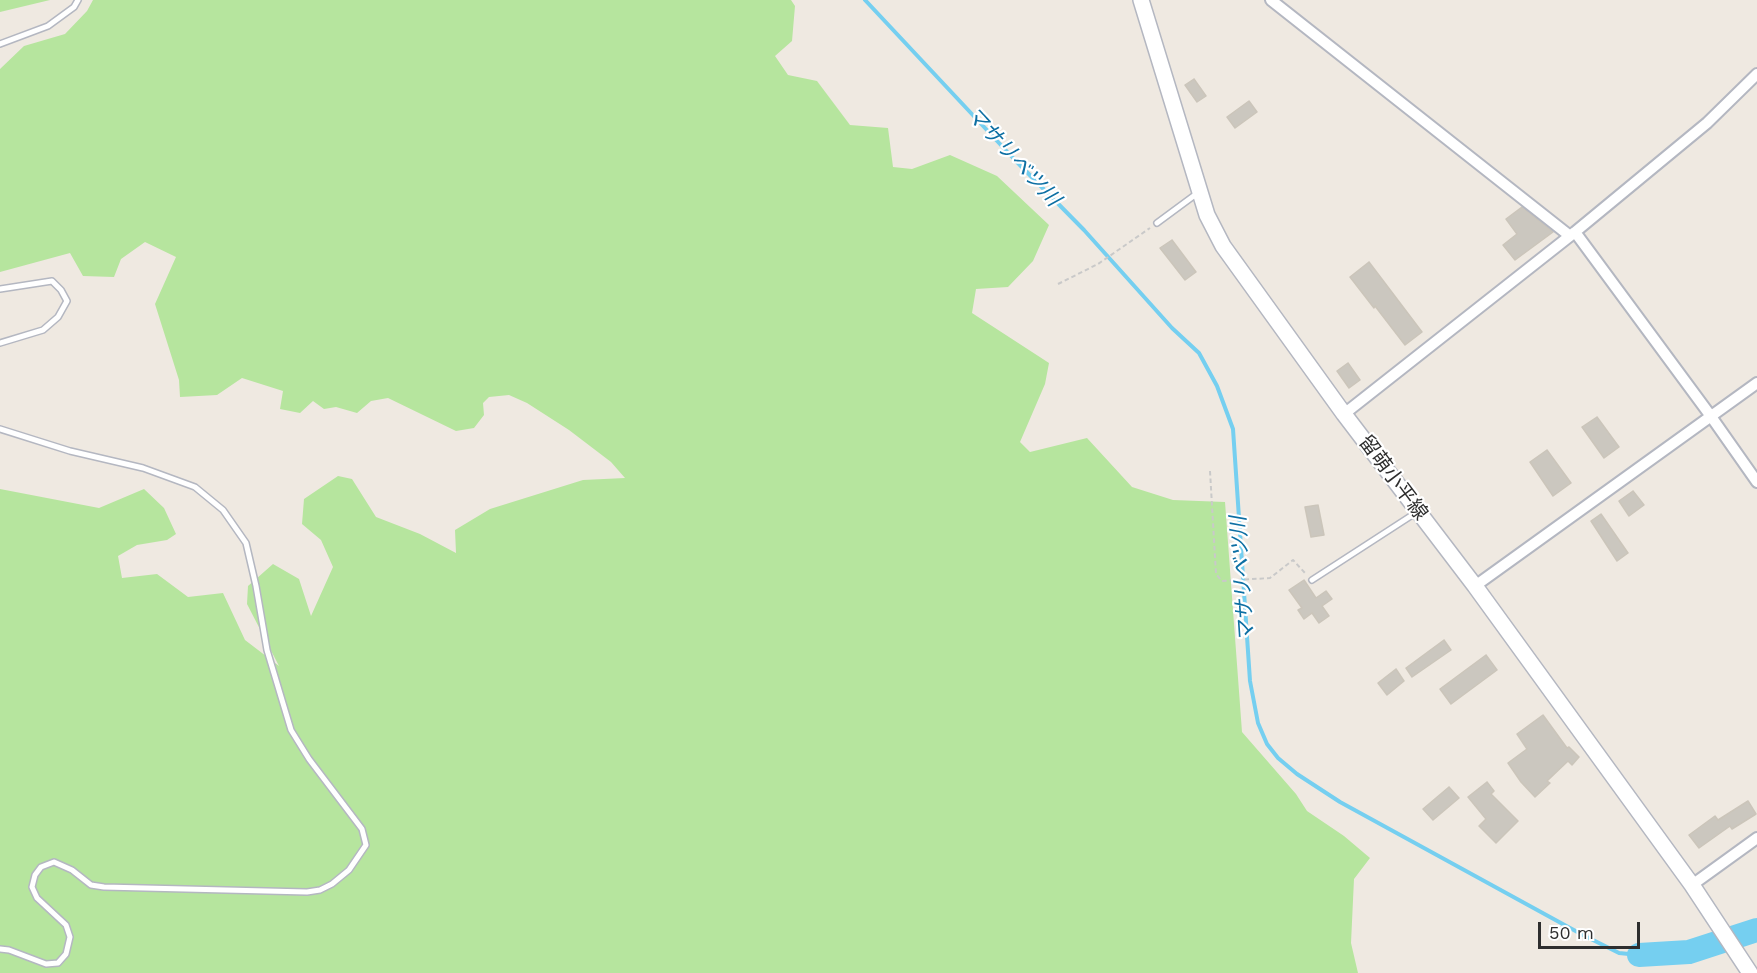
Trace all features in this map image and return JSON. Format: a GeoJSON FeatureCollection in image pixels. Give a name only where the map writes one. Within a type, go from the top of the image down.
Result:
{"type":"FeatureCollection","features":[{"type":"Feature","properties":{"kind":"main road","name":"留萌小平線"},"geometry":{"type":"LineString","coordinates":[[1141,0],[1207,215],[1223,246],[1344,414],[1475,586],[1692,885],[1750,973]]}},
{"type":"Feature","properties":{"kind":"street"},"geometry":{"type":"LineString","coordinates":[[1271,0],[1573,234],[1710,415],[1757,482]]}},
{"type":"Feature","properties":{"kind":"street"},"geometry":{"type":"LineString","coordinates":[[1344,414],[1573,234],[1707,123],[1757,74]]}},
{"type":"Feature","properties":{"kind":"street"},"geometry":{"type":"LineString","coordinates":[[1475,586],[1757,383]]}},
{"type":"Feature","properties":{"kind":"street"},"geometry":{"type":"LineString","coordinates":[[1692,885],[1757,838]]}},
{"type":"Feature","properties":{"kind":"lane"},"geometry":{"type":"LineString","coordinates":[[0,44],[48,26],[74,7],[78,0]]}},
{"type":"Feature","properties":{"kind":"lane"},"geometry":{"type":"LineString","coordinates":[[1157,223],[1200,190]]}},
{"type":"Feature","properties":{"kind":"lane"},"geometry":{"type":"LineString","coordinates":[[0,289],[52,281],[67,300],[58,317],[43,330],[0,343]]}},
{"type":"Feature","properties":{"kind":"lane"},"geometry":{"type":"LineString","coordinates":[[0,429],[70,451],[143,468],[175,479],[195,487],[223,510],[246,543],[267,650],[291,730],[309,759],[362,828],[366,845],[349,870],[332,884],[320,890],[307,892],[104,887],[91,885],[72,870],[54,862],[41,867],[34,875],[32,886],[37,898],[66,925],[70,937],[66,954],[58,963],[46,964],[9,950],[0,949]]}},
{"type":"Feature","properties":{"kind":"lane"},"geometry":{"type":"LineString","coordinates":[[1312,580],[1418,511]]}},
{"type":"Feature","properties":{"kind":"path"},"geometry":{"type":"LineString","coordinates":[[1059,284],[1098,264],[1157,223]]}},
{"type":"Feature","properties":{"kind":"path"},"geometry":{"type":"LineString","coordinates":[[1210,471],[1216,574],[1222,581],[1270,578],[1293,560],[1312,580]]}},
{"type":"Feature","properties":{"kind":"green space"},"geometry":{"type":"Polygon","coordinates":[[[0,0],[50,0],[0,12],[0,0]]]}},
{"type":"Feature","properties":{"kind":"green space"},"geometry":{"type":"Polygon","coordinates":[[[93,0],[791,0],[795,6],[792,41],[775,56],[788,75],[817,81],[850,125],[888,128],[893,167],[912,169],[950,155],[997,176],[1049,225],[1033,261],[1008,287],[976,289],[972,313],[1049,363],[1045,384],[1020,442],[1030,452],[1087,438],[1132,487],[1173,500],[1225,502],[1242,732],[1296,794],[1307,811],[1344,836],[1370,858],[1354,879],[1351,943],[1358,973],[0,973],[0,489],[99,508],[144,489],[164,508],[176,534],[167,540],[137,545],[118,556],[122,578],[157,574],[188,597],[223,593],[245,640],[279,666],[247,604],[248,586],[273,564],[299,579],[311,616],[333,567],[321,540],[302,524],[304,499],[338,476],[352,479],[376,517],[420,534],[456,553],[455,530],[490,509],[583,480],[625,478],[611,462],[569,430],[527,403],[509,395],[489,397],[483,403],[484,415],[474,428],[456,431],[388,398],[371,401],[357,413],[336,407],[324,409],[313,401],[300,413],[280,409],[283,391],[242,378],[217,395],[180,397],[179,380],[155,304],[176,257],[145,242],[121,259],[114,277],[83,276],[70,253],[0,272],[0,69],[24,46],[65,34],[87,11],[93,0]]]}},
{"type":"Feature","properties":{"kind":"building"},"geometry":{"type":"Polygon","coordinates":[[[1194,79],[1206,96],[1197,102],[1185,85],[1194,79]]]}},
{"type":"Feature","properties":{"kind":"building"},"geometry":{"type":"Polygon","coordinates":[[[1249,101],[1257,112],[1235,128],[1227,117],[1249,101]]]}},
{"type":"Feature","properties":{"kind":"building"},"geometry":{"type":"Polygon","coordinates":[[[1522,207],[1553,232],[1515,260],[1503,245],[1517,234],[1506,219],[1522,207]]]}},
{"type":"Feature","properties":{"kind":"building"},"geometry":{"type":"Polygon","coordinates":[[[1172,240],[1196,272],[1185,280],[1160,248],[1172,240]]]}},
{"type":"Feature","properties":{"kind":"building"},"geometry":{"type":"Polygon","coordinates":[[[1369,262],[1422,332],[1405,345],[1350,277],[1369,262]]]}},
{"type":"Feature","properties":{"kind":"building"},"geometry":{"type":"Polygon","coordinates":[[[1348,363],[1360,380],[1349,388],[1337,371],[1348,363]]]}},
{"type":"Feature","properties":{"kind":"building"},"geometry":{"type":"Polygon","coordinates":[[[1597,417],[1619,447],[1604,458],[1582,427],[1597,417]]]}},
{"type":"Feature","properties":{"kind":"building"},"geometry":{"type":"Polygon","coordinates":[[[1547,450],[1571,483],[1553,496],[1530,462],[1547,450]]]}},
{"type":"Feature","properties":{"kind":"building"},"geometry":{"type":"Polygon","coordinates":[[[1633,491],[1644,505],[1629,516],[1619,501],[1633,491]]]}},
{"type":"Feature","properties":{"kind":"building"},"geometry":{"type":"Polygon","coordinates":[[[1318,505],[1324,535],[1311,537],[1305,507],[1318,505]]]}},
{"type":"Feature","properties":{"kind":"building"},"geometry":{"type":"Polygon","coordinates":[[[1601,514],[1628,553],[1617,561],[1591,521],[1601,514]]]}},
{"type":"Feature","properties":{"kind":"building"},"geometry":{"type":"Polygon","coordinates":[[[1304,580],[1316,598],[1326,591],[1332,599],[1322,606],[1329,616],[1319,623],[1312,613],[1304,619],[1298,610],[1302,608],[1289,590],[1304,580]]]}},
{"type":"Feature","properties":{"kind":"building"},"geometry":{"type":"Polygon","coordinates":[[[1444,640],[1451,650],[1412,677],[1406,668],[1444,640]]]}},
{"type":"Feature","properties":{"kind":"building"},"geometry":{"type":"Polygon","coordinates":[[[1486,655],[1497,670],[1451,704],[1440,689],[1486,655]]]}},
{"type":"Feature","properties":{"kind":"building"},"geometry":{"type":"Polygon","coordinates":[[[1396,669],[1404,681],[1387,695],[1378,683],[1396,669]]]}},
{"type":"Feature","properties":{"kind":"building"},"geometry":{"type":"Polygon","coordinates":[[[1543,715],[1567,748],[1569,747],[1579,757],[1572,765],[1568,761],[1547,781],[1550,783],[1535,797],[1508,763],[1527,749],[1517,734],[1543,715]]]}},
{"type":"Feature","properties":{"kind":"building"},"geometry":{"type":"Polygon","coordinates":[[[1487,782],[1494,791],[1491,794],[1518,821],[1496,843],[1479,826],[1486,819],[1468,797],[1487,782]]]}},
{"type":"Feature","properties":{"kind":"building"},"geometry":{"type":"Polygon","coordinates":[[[1449,787],[1459,798],[1433,820],[1423,809],[1449,787]]]}},
{"type":"Feature","properties":{"kind":"building"},"geometry":{"type":"Polygon","coordinates":[[[1748,801],[1756,814],[1732,829],[1730,826],[1699,848],[1689,835],[1715,816],[1718,820],[1748,801]]]}},
{"type":"Feature","properties":{"kind":"waterway","name":"マサリベツ川"},"geometry":{"type":"LineString","coordinates":[[865,0],[1084,230],[1172,328],[1199,353],[1217,386],[1233,429],[1250,681],[1258,723],[1267,744],[1278,758],[1297,774],[1340,802],[1581,934],[1619,953],[1639,955]]}},
{"type":"Feature","properties":{"kind":"waterway","name":"マサリベツ川"},"geometry":{"type":"LineString","coordinates":[[1639,955],[1689,952],[1757,930]]}}]}
